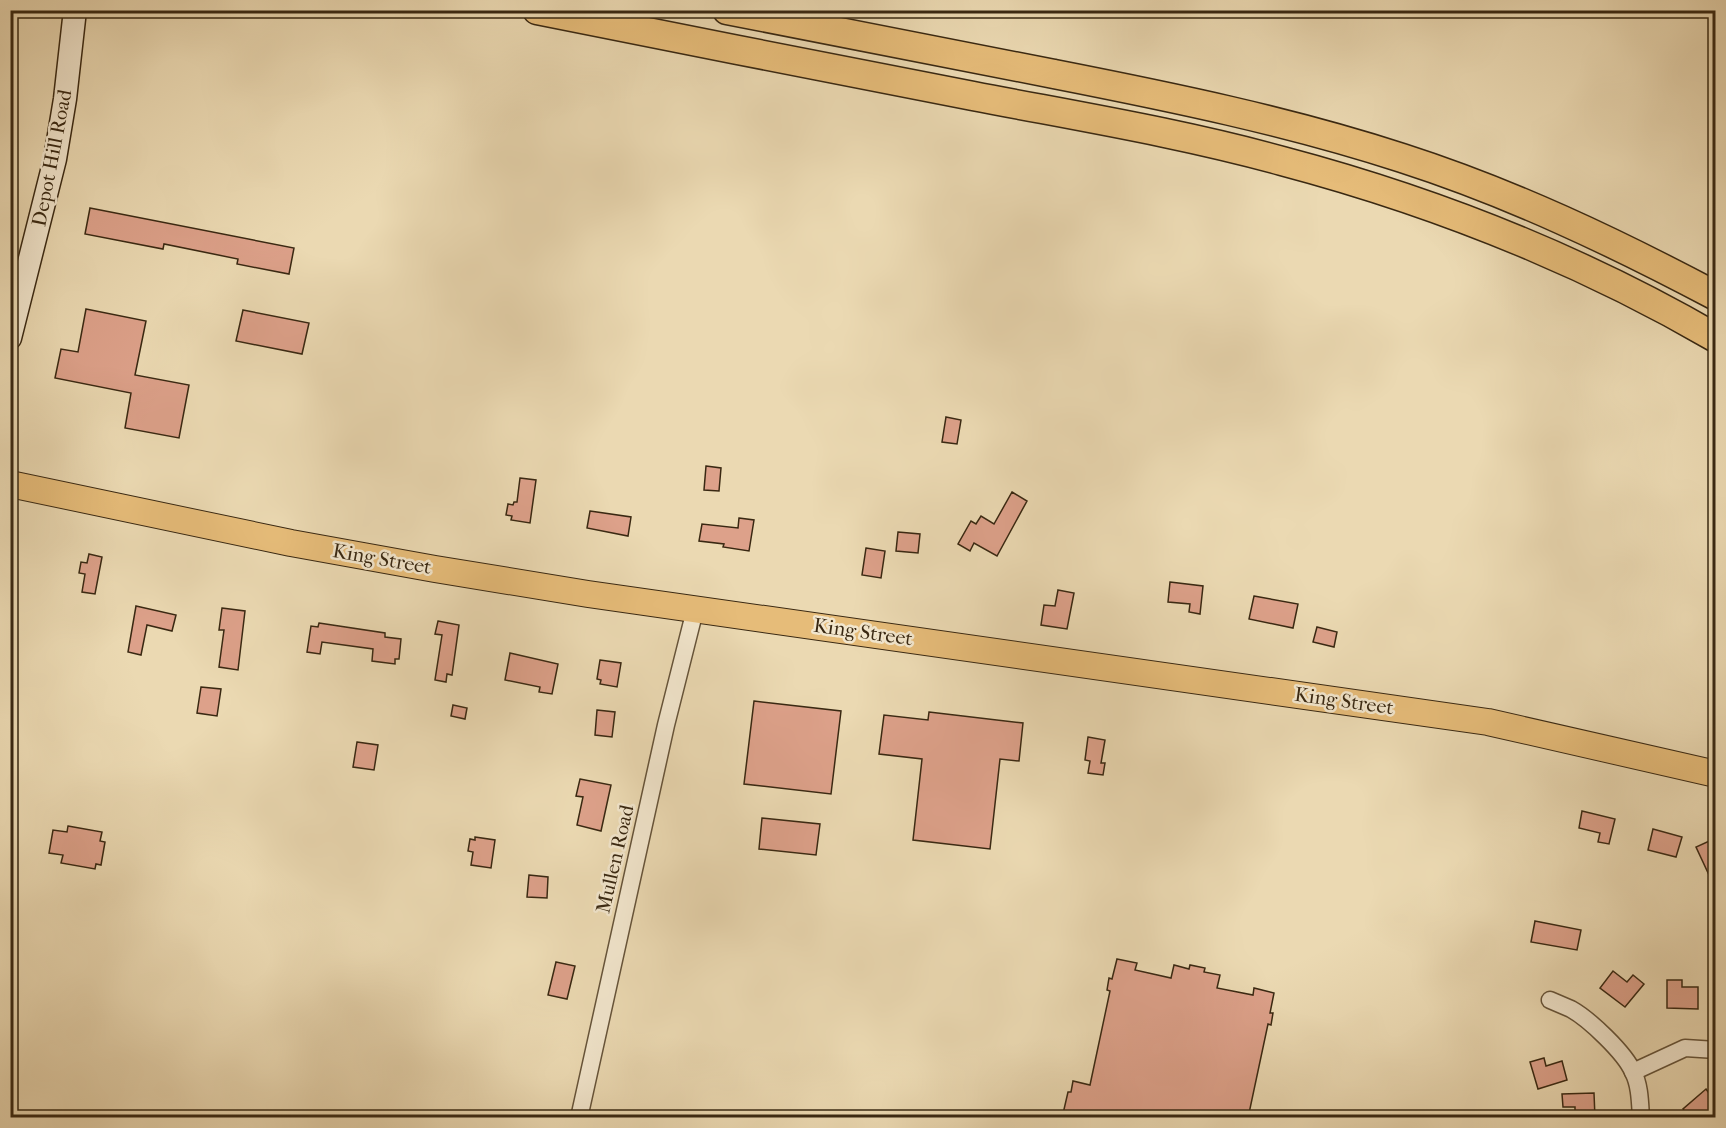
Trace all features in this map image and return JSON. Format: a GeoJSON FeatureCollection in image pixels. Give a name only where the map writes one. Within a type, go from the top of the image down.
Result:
{"type":"FeatureCollection","features":[{"type":"Feature","properties":{"kind":"highway"},"geometry":{"type":"LineString","coordinates":[[537,10],[1171,135],[1279,160],[1377,188],[1518,240],[1612,283],[1716,338]]}},
{"type":"Feature","properties":{"kind":"highway"},"geometry":{"type":"LineString","coordinates":[[727,10],[1202,104],[1349,141],[1445,172],[1532,206],[1623,248],[1716,296]]}},
{"type":"Feature","properties":{"kind":"main road","name":"Depot Hill Road"},"geometry":{"type":"LineString","coordinates":[[10,338],[55,159],[65,99],[75,10]]}},
{"type":"Feature","properties":{"kind":"main road","name":"King Street"},"geometry":{"type":"LineString","coordinates":[[10,484],[199,525],[388,561],[695,610],[1016,653],[1488,722],[1716,774]]}},
{"type":"Feature","properties":{"kind":"street","name":"Mullen Road"},"geometry":{"type":"LineString","coordinates":[[579,1118],[666,726],[695,610]]}},
{"type":"Feature","properties":{"kind":"street"},"geometry":{"type":"LineString","coordinates":[[1550,1000],[1573,1010],[1618,1050],[1633,1072],[1640,1097],[1641,1118]]}},
{"type":"Feature","properties":{"kind":"street"},"geometry":{"type":"LineString","coordinates":[[1633,1072],[1685,1048],[1716,1050]]}},
{"type":"Feature","properties":{"kind":"building"},"geometry":{"type":"Polygon","coordinates":[[[90,208],[294,248],[289,274],[237,264],[238,259],[164,244],[163,249],[85,234],[90,208]]]}},
{"type":"Feature","properties":{"kind":"building"},"geometry":{"type":"Polygon","coordinates":[[[86,309],[146,321],[135,375],[189,385],[179,438],[125,428],[131,393],[55,378],[61,349],[78,352],[86,309]]]}},
{"type":"Feature","properties":{"kind":"building"},"geometry":{"type":"Polygon","coordinates":[[[243,310],[309,323],[302,354],[236,341],[243,310]]]}},
{"type":"Feature","properties":{"kind":"building"},"geometry":{"type":"Polygon","coordinates":[[[946,417],[961,420],[957,444],[942,442],[946,417]]]}},
{"type":"Feature","properties":{"kind":"building"},"geometry":{"type":"Polygon","coordinates":[[[706,466],[721,468],[719,491],[704,490],[706,466]]]}},
{"type":"Feature","properties":{"kind":"building"},"geometry":{"type":"Polygon","coordinates":[[[520,478],[536,480],[530,523],[511,520],[512,516],[506,515],[508,504],[513,505],[517,502],[520,478]]]}},
{"type":"Feature","properties":{"kind":"building"},"geometry":{"type":"Polygon","coordinates":[[[1012,492],[1027,501],[997,556],[974,543],[970,551],[958,544],[971,521],[976,524],[981,516],[994,524],[1012,492]]]}},
{"type":"Feature","properties":{"kind":"building"},"geometry":{"type":"Polygon","coordinates":[[[590,511],[631,517],[628,536],[587,528],[590,511]]]}},
{"type":"Feature","properties":{"kind":"building"},"geometry":{"type":"Polygon","coordinates":[[[739,518],[754,520],[749,551],[723,547],[724,544],[699,541],[702,524],[738,528],[739,518]]]}},
{"type":"Feature","properties":{"kind":"building"},"geometry":{"type":"Polygon","coordinates":[[[898,532],[920,534],[918,553],[896,551],[898,532]]]}},
{"type":"Feature","properties":{"kind":"building"},"geometry":{"type":"Polygon","coordinates":[[[866,548],[885,551],[881,578],[862,575],[866,548]]]}},
{"type":"Feature","properties":{"kind":"building"},"geometry":{"type":"Polygon","coordinates":[[[89,554],[102,557],[95,594],[82,592],[85,574],[79,573],[81,562],[87,563],[89,554]]]}},
{"type":"Feature","properties":{"kind":"building"},"geometry":{"type":"Polygon","coordinates":[[[1170,582],[1203,586],[1200,614],[1189,612],[1190,604],[1168,602],[1170,582]]]}},
{"type":"Feature","properties":{"kind":"building"},"geometry":{"type":"Polygon","coordinates":[[[1058,590],[1074,593],[1067,629],[1041,625],[1044,605],[1055,606],[1058,590]]]}},
{"type":"Feature","properties":{"kind":"building"},"geometry":{"type":"Polygon","coordinates":[[[1254,596],[1298,604],[1293,628],[1249,619],[1254,596]]]}},
{"type":"Feature","properties":{"kind":"building"},"geometry":{"type":"Polygon","coordinates":[[[136,606],[176,615],[172,631],[147,625],[141,655],[128,652],[136,606]]]}},
{"type":"Feature","properties":{"kind":"building"},"geometry":{"type":"Polygon","coordinates":[[[222,608],[245,611],[238,670],[219,667],[224,630],[219,630],[222,608]]]}},
{"type":"Feature","properties":{"kind":"building"},"geometry":{"type":"Polygon","coordinates":[[[438,621],[459,625],[452,675],[447,674],[446,682],[435,680],[442,635],[435,634],[438,621]]]}},
{"type":"Feature","properties":{"kind":"building"},"geometry":{"type":"Polygon","coordinates":[[[319,623],[385,633],[385,637],[401,639],[399,659],[395,659],[395,664],[372,661],[373,649],[322,642],[320,654],[307,652],[311,626],[318,627],[319,623]]]}},
{"type":"Feature","properties":{"kind":"building"},"geometry":{"type":"Polygon","coordinates":[[[1317,627],[1337,632],[1334,647],[1313,642],[1317,627]]]}},
{"type":"Feature","properties":{"kind":"building"},"geometry":{"type":"Polygon","coordinates":[[[510,653],[558,664],[552,694],[539,692],[540,687],[505,680],[510,653]]]}},
{"type":"Feature","properties":{"kind":"building"},"geometry":{"type":"Polygon","coordinates":[[[600,660],[621,663],[617,687],[600,684],[601,680],[597,679],[600,660]]]}},
{"type":"Feature","properties":{"kind":"building"},"geometry":{"type":"Polygon","coordinates":[[[201,687],[221,689],[217,716],[197,713],[201,687]]]}},
{"type":"Feature","properties":{"kind":"building"},"geometry":{"type":"Polygon","coordinates":[[[754,701],[841,711],[831,794],[744,784],[754,701]]]}},
{"type":"Feature","properties":{"kind":"building"},"geometry":{"type":"Polygon","coordinates":[[[453,705],[467,708],[465,719],[451,716],[453,705]]]}},
{"type":"Feature","properties":{"kind":"building"},"geometry":{"type":"Polygon","coordinates":[[[597,710],[615,712],[612,737],[595,735],[597,710]]]}},
{"type":"Feature","properties":{"kind":"building"},"geometry":{"type":"Polygon","coordinates":[[[929,712],[1023,723],[1019,761],[1000,759],[990,849],[913,840],[922,759],[879,754],[884,715],[928,720],[929,712]]]}},
{"type":"Feature","properties":{"kind":"building"},"geometry":{"type":"Polygon","coordinates":[[[1088,737],[1105,740],[1101,763],[1105,763],[1103,775],[1088,773],[1090,761],[1085,760],[1088,737]]]}},
{"type":"Feature","properties":{"kind":"building"},"geometry":{"type":"Polygon","coordinates":[[[357,742],[378,745],[374,770],[353,767],[357,742]]]}},
{"type":"Feature","properties":{"kind":"building"},"geometry":{"type":"Polygon","coordinates":[[[580,779],[611,785],[601,831],[577,825],[583,797],[576,796],[580,779]]]}},
{"type":"Feature","properties":{"kind":"building"},"geometry":{"type":"Polygon","coordinates":[[[1582,811],[1615,819],[1609,844],[1598,842],[1600,833],[1579,828],[1582,811]]]}},
{"type":"Feature","properties":{"kind":"building"},"geometry":{"type":"Polygon","coordinates":[[[762,818],[820,824],[816,855],[759,849],[762,818]]]}},
{"type":"Feature","properties":{"kind":"building"},"geometry":{"type":"Polygon","coordinates":[[[68,826],[102,832],[100,841],[105,842],[101,865],[96,864],[95,869],[61,863],[63,855],[49,853],[53,830],[67,832],[68,826]]]}},
{"type":"Feature","properties":{"kind":"building"},"geometry":{"type":"Polygon","coordinates":[[[1653,829],[1682,837],[1676,857],[1648,850],[1653,829]]]}},
{"type":"Feature","properties":{"kind":"building"},"geometry":{"type":"Polygon","coordinates":[[[475,837],[495,840],[491,868],[471,865],[473,852],[468,851],[470,839],[475,840],[475,837]]]}},
{"type":"Feature","properties":{"kind":"building"},"geometry":{"type":"Polygon","coordinates":[[[1716,838],[1716,890],[1696,847],[1716,838]]]}},
{"type":"Feature","properties":{"kind":"building"},"geometry":{"type":"Polygon","coordinates":[[[529,875],[548,877],[547,898],[527,897],[529,875]]]}},
{"type":"Feature","properties":{"kind":"building"},"geometry":{"type":"Polygon","coordinates":[[[1535,921],[1581,930],[1577,950],[1531,942],[1535,921]]]}},
{"type":"Feature","properties":{"kind":"building"},"geometry":{"type":"Polygon","coordinates":[[[1117,959],[1137,963],[1135,970],[1171,978],[1174,965],[1189,969],[1190,965],[1205,968],[1204,972],[1220,975],[1217,988],[1253,995],[1254,988],[1274,993],[1270,1013],[1273,1013],[1271,1025],[1268,1024],[1248,1118],[1062,1118],[1073,1081],[1090,1085],[1110,991],[1107,990],[1109,978],[1112,979],[1117,959]]]}},
{"type":"Feature","properties":{"kind":"building"},"geometry":{"type":"Polygon","coordinates":[[[556,962],[575,966],[567,999],[548,995],[556,962]]]}},
{"type":"Feature","properties":{"kind":"building"},"geometry":{"type":"Polygon","coordinates":[[[1613,971],[1627,982],[1633,975],[1644,984],[1625,1007],[1600,988],[1613,971]]]}},
{"type":"Feature","properties":{"kind":"building"},"geometry":{"type":"Polygon","coordinates":[[[1667,980],[1682,980],[1682,987],[1698,987],[1698,1009],[1667,1008],[1667,980]]]}},
{"type":"Feature","properties":{"kind":"building"},"geometry":{"type":"Polygon","coordinates":[[[1544,1058],[1546,1066],[1562,1061],[1567,1080],[1538,1089],[1530,1062],[1544,1058]]]}},
{"type":"Feature","properties":{"kind":"building"},"geometry":{"type":"Polygon","coordinates":[[[1706,1089],[1716,1103],[1716,1118],[1689,1118],[1683,1109],[1706,1089]]]}},
{"type":"Feature","properties":{"kind":"building"},"geometry":{"type":"Polygon","coordinates":[[[1594,1093],[1595,1118],[1575,1118],[1575,1107],[1563,1107],[1562,1094],[1594,1093]]]}}]}
